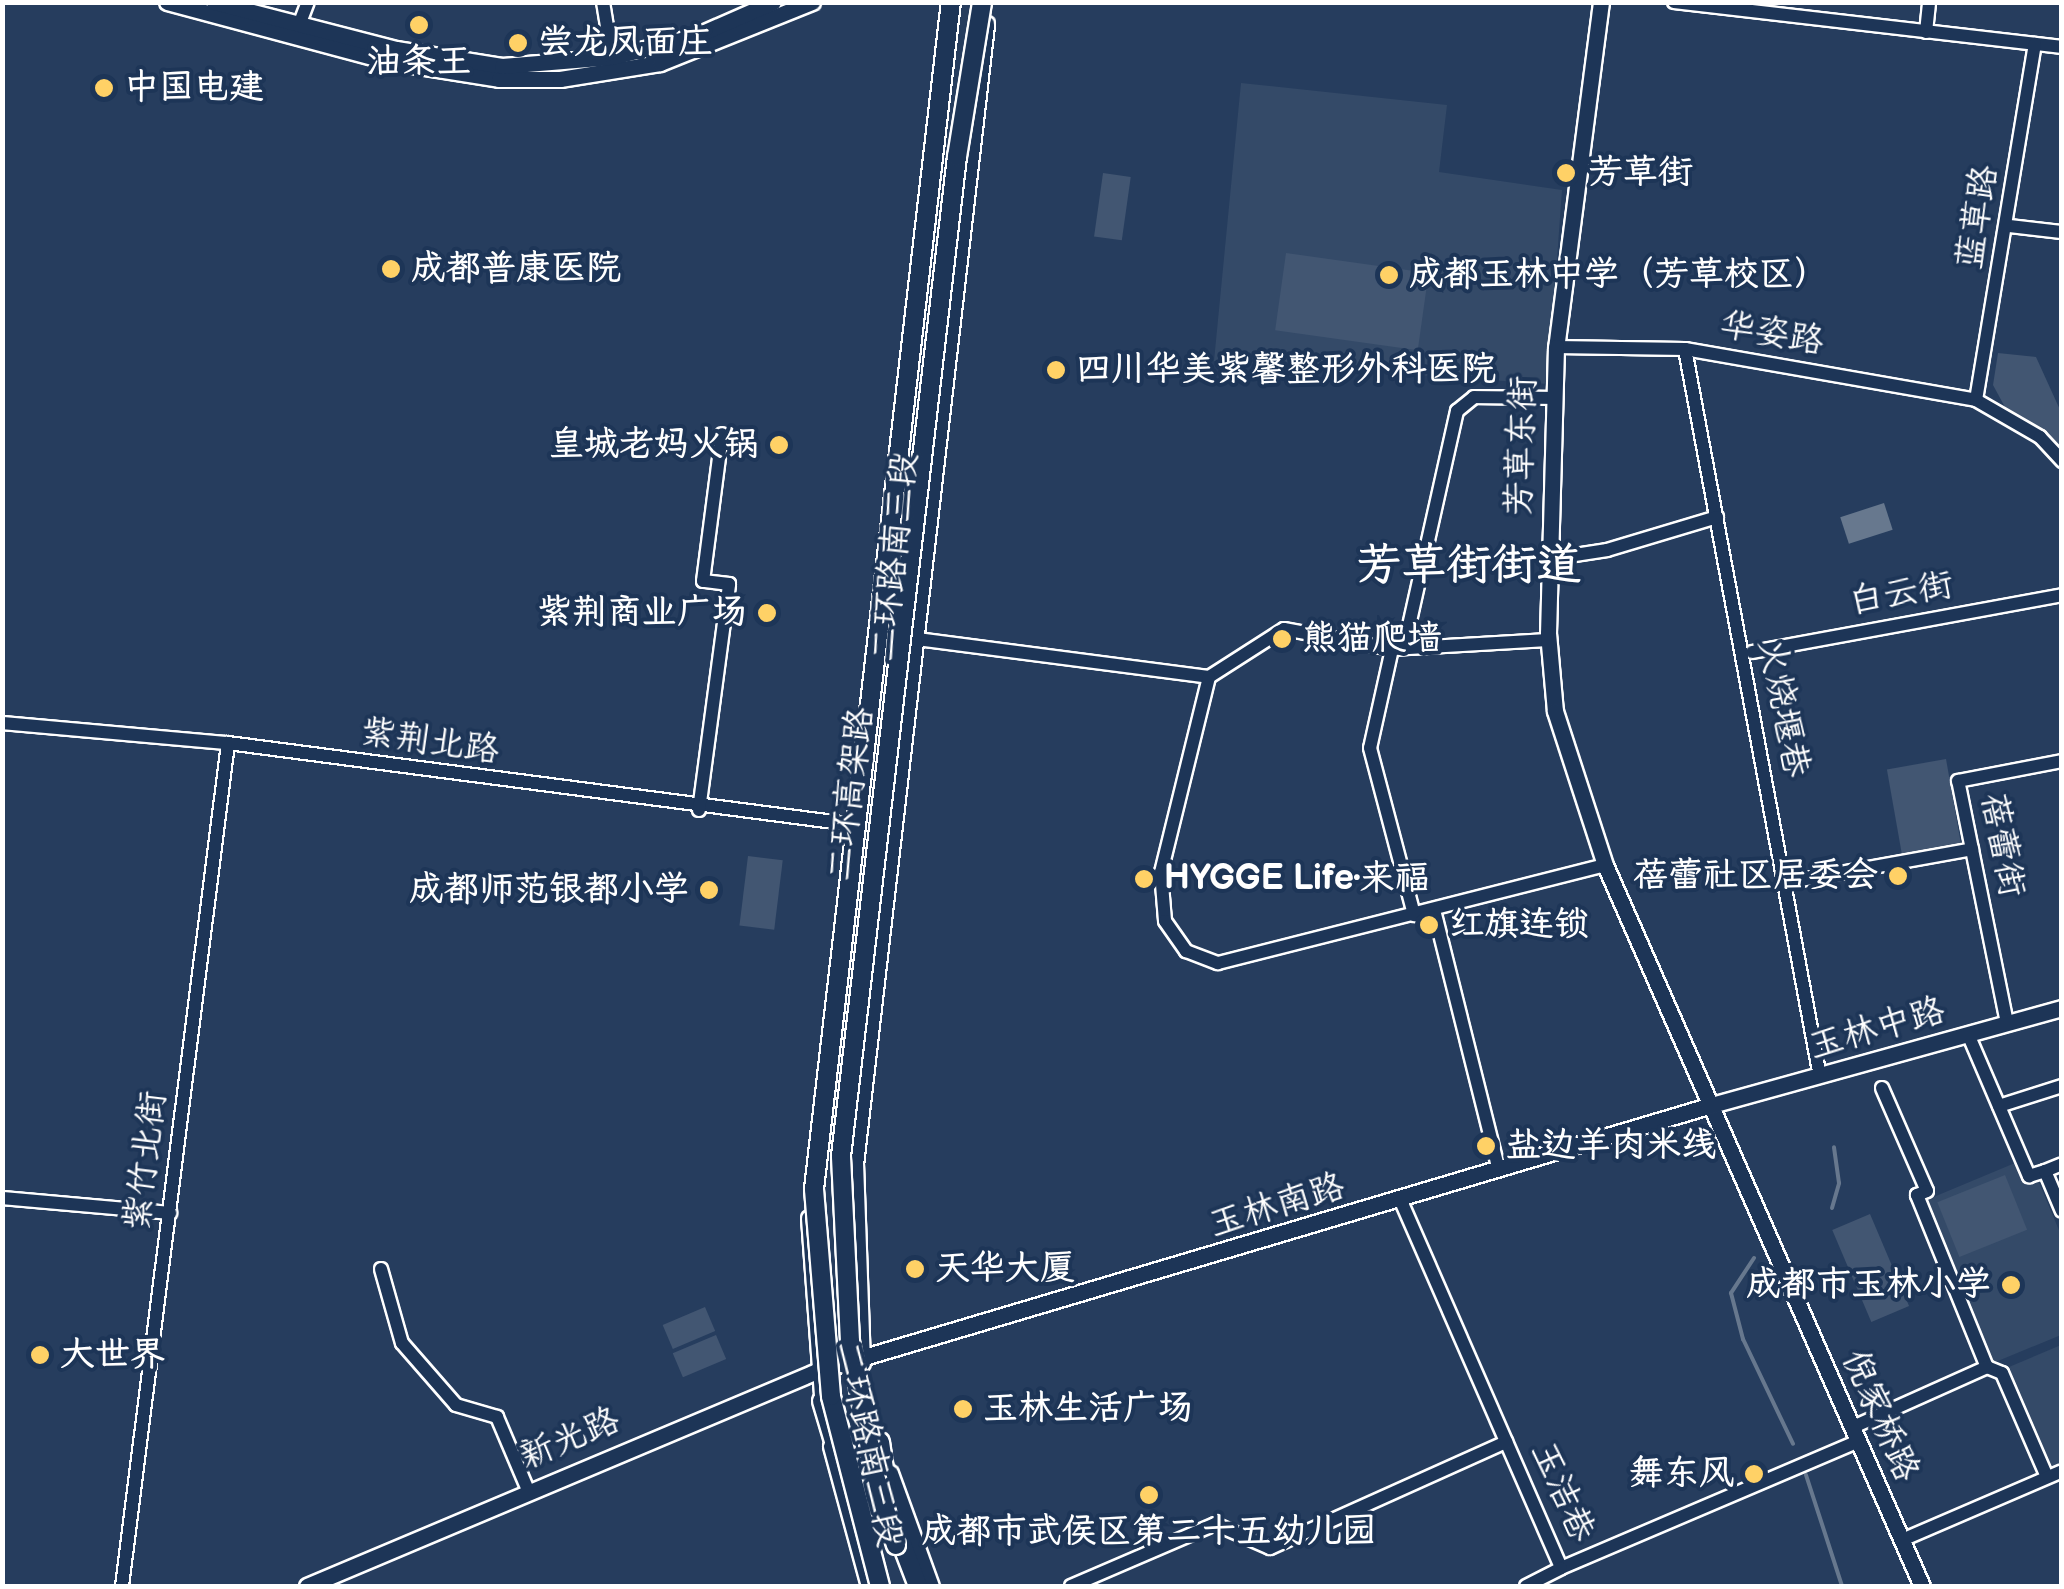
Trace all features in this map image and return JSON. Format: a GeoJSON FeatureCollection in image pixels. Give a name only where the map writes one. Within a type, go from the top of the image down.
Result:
{"type":"FeatureCollection","features":[{"type":"Feature","properties":{"kind":"highway","name":"二环高架路"},"geometry":{"type":"LineString","coordinates":[[884,1586],[866,1537],[831,1396],[814,1189],[952,2]]}},
{"type":"Feature","properties":{"kind":"highway","name":"二环高架路"},"geometry":{"type":"LineString","coordinates":[[914,1586],[896,1546],[876,1480],[850,1341],[841,1156],[957,157],[985,2]]}},
{"type":"Feature","properties":{"kind":"highway"},"geometry":{"type":"LineString","coordinates":[[822,1401],[884,1586]]}},
{"type":"Feature","properties":{"kind":"highway"},"geometry":{"type":"LineString","coordinates":[[880,1442],[885,1486],[914,1586]]}},
{"type":"Feature","properties":{"kind":"main road"},"geometry":{"type":"LineString","coordinates":[[168,2],[297,30],[502,66],[612,57],[693,37],[773,2]]}},
{"type":"Feature","properties":{"kind":"main road"},"geometry":{"type":"LineString","coordinates":[[214,2],[387,61],[499,79],[560,79],[660,63],[812,2]]}},
{"type":"Feature","properties":{"kind":"main road","name":"二环路南三段"},"geometry":{"type":"LineString","coordinates":[[869,1586],[817,1371],[811,1151],[952,2]]}},
{"type":"Feature","properties":{"kind":"main road","name":"二环路南三段"},"geometry":{"type":"LineString","coordinates":[[931,1586],[880,1442],[861,1358],[854,1164],[917,639],[985,2]]}},
{"type":"Feature","properties":{"kind":"main road","name":"芳草东街"},"geometry":{"type":"LineString","coordinates":[[1601,2],[1556,347],[1548,640],[1555,711],[1605,864],[1708,1106]]}},
{"type":"Feature","properties":{"kind":"main road","name":"玉林中路"},"geometry":{"type":"LineString","coordinates":[[1708,1106],[2062,1008]]}},
{"type":"Feature","properties":{"kind":"main road","name":"玉林南路"},"geometry":{"type":"LineString","coordinates":[[861,1358],[1401,1201],[1708,1106]]}},
{"type":"Feature","properties":{"kind":"main road","name":"倪家桥路"},"geometry":{"type":"LineString","coordinates":[[1708,1106],[1922,1586]]}},
{"type":"Feature","properties":{"kind":"main road","name":"新光路"},"geometry":{"type":"LineString","coordinates":[[307,1586],[817,1371],[861,1358]]}},
{"type":"Feature","properties":{"kind":"street"},"geometry":{"type":"LineString","coordinates":[[297,30],[308,2]]}},
{"type":"Feature","properties":{"kind":"street"},"geometry":{"type":"LineString","coordinates":[[603,2],[612,57]]}},
{"type":"Feature","properties":{"kind":"street"},"geometry":{"type":"LineString","coordinates":[[1674,2],[2062,48]]}},
{"type":"Feature","properties":{"kind":"street"},"geometry":{"type":"LineString","coordinates":[[1926,32],[1929,2]]}},
{"type":"Feature","properties":{"kind":"street","name":"蓝草路"},"geometry":{"type":"LineString","coordinates":[[1976,400],[2009,226],[2035,44]]}},
{"type":"Feature","properties":{"kind":"street"},"geometry":{"type":"LineString","coordinates":[[2009,226],[2062,232]]}},
{"type":"Feature","properties":{"kind":"street","name":"华姿路"},"geometry":{"type":"LineString","coordinates":[[1556,347],[1685,349],[1976,400]]}},
{"type":"Feature","properties":{"kind":"street","name":"火烧堰巷"},"geometry":{"type":"LineString","coordinates":[[1685,349],[1820,1077]]}},
{"type":"Feature","properties":{"kind":"street"},"geometry":{"type":"LineString","coordinates":[[1414,915],[1370,748],[1457,411],[1474,398],[1554,398]]}},
{"type":"Feature","properties":{"kind":"street"},"geometry":{"type":"LineString","coordinates":[[1976,400],[2040,437],[2062,461]]}},
{"type":"Feature","properties":{"kind":"street"},"geometry":{"type":"LineString","coordinates":[[699,810],[729,584],[703,580],[722,434]]}},
{"type":"Feature","properties":{"kind":"street"},"geometry":{"type":"LineString","coordinates":[[1549,559],[1624,546],[1716,517]]}},
{"type":"Feature","properties":{"kind":"street","name":"白云街"},"geometry":{"type":"LineString","coordinates":[[1752,652],[2062,595]]}},
{"type":"Feature","properties":{"kind":"street"},"geometry":{"type":"LineString","coordinates":[[917,639],[1209,677],[1284,630],[1398,649],[1548,640]]}},
{"type":"Feature","properties":{"kind":"street"},"geometry":{"type":"LineString","coordinates":[[1209,677],[1161,872],[1165,920],[1186,952],[1218,963],[1605,864]]}},
{"type":"Feature","properties":{"kind":"street","name":"紫荆北路"},"geometry":{"type":"LineString","coordinates":[[2,722],[228,744],[699,810],[849,824]]}},
{"type":"Feature","properties":{"kind":"street","name":"紫竹北街"},"geometry":{"type":"LineString","coordinates":[[122,1586],[228,744]]}},
{"type":"Feature","properties":{"kind":"street","name":"蓓蕾街"},"geometry":{"type":"LineString","coordinates":[[2007,1023],[1958,781],[2062,761]]}},
{"type":"Feature","properties":{"kind":"street"},"geometry":{"type":"LineString","coordinates":[[1796,882],[1972,849]]}},
{"type":"Feature","properties":{"kind":"street"},"geometry":{"type":"LineString","coordinates":[[1434,910],[1499,1170]]}},
{"type":"Feature","properties":{"kind":"street"},"geometry":{"type":"LineString","coordinates":[[1968,1034],[2029,1176],[2062,1164]]}},
{"type":"Feature","properties":{"kind":"street"},"geometry":{"type":"LineString","coordinates":[[1999,1106],[2062,1086]]}},
{"type":"Feature","properties":{"kind":"street"},"geometry":{"type":"LineString","coordinates":[[1882,1088],[1926,1191],[1917,1195],[1988,1368],[2002,1373],[2047,1477]]}},
{"type":"Feature","properties":{"kind":"street"},"geometry":{"type":"LineString","coordinates":[[2045,1171],[2062,1210]]}},
{"type":"Feature","properties":{"kind":"street"},"geometry":{"type":"LineString","coordinates":[[2,1198],[170,1213]]}},
{"type":"Feature","properties":{"kind":"street","name":"玉洁巷"},"geometry":{"type":"LineString","coordinates":[[1401,1201],[1561,1568],[1856,1434],[1988,1368]]}},
{"type":"Feature","properties":{"kind":"street"},"geometry":{"type":"LineString","coordinates":[[380,1269],[402,1343],[456,1406],[497,1417],[528,1490]]}},
{"type":"Feature","properties":{"kind":"street"},"geometry":{"type":"LineString","coordinates":[[1071,1586],[1215,1524],[1270,1548],[1506,1442]]}},
{"type":"Feature","properties":{"kind":"street"},"geometry":{"type":"LineString","coordinates":[[1902,1540],[2062,1471]]}},
{"type":"Feature","properties":{"kind":"street"},"geometry":{"type":"LineString","coordinates":[[1526,1586],[1561,1568]]}},
{"type":"Feature","properties":{"kind":"shaded area","name":"成都玉林中学（芳草校区）"},"geometry":{"type":"Polygon","coordinates":[[[1241,83],[1447,105],[1439,172],[1562,190],[1548,384],[1214,361],[1241,83]]]}},
{"type":"Feature","properties":{"kind":"shaded area"},"geometry":{"type":"Polygon","coordinates":[[[1103,173],[1131,177],[1122,240],[1094,236],[1103,173]]]}},
{"type":"Feature","properties":{"kind":"shaded area"},"geometry":{"type":"Polygon","coordinates":[[[1286,253],[1429,273],[1418,350],[1275,330],[1286,253]]]}},
{"type":"Feature","properties":{"kind":"shaded area"},"geometry":{"type":"Polygon","coordinates":[[[1998,353],[2036,357],[2061,412],[2061,453],[2006,409],[1993,385],[1998,353]]]}},
{"type":"Feature","properties":{"kind":"shaded area"},"geometry":{"type":"Polygon","coordinates":[[[1884,503],[1893,530],[1849,544],[1840,517],[1884,503]]]}},
{"type":"Feature","properties":{"kind":"shaded area"},"geometry":{"type":"Polygon","coordinates":[[[1946,759],[1961,846],[1902,856],[1887,769],[1946,759]]]}},
{"type":"Feature","properties":{"kind":"shaded area"},"geometry":{"type":"Polygon","coordinates":[[[748,856],[783,860],[774,930],[739,925],[748,856]]]}},
{"type":"Feature","properties":{"kind":"shaded area","name":"成都市玉林小学"},"geometry":{"type":"Polygon","coordinates":[[[2015,1163],[2024,1183],[2038,1180],[2061,1235],[2061,1335],[1993,1363],[1924,1201],[2015,1163]]]}},
{"type":"Feature","properties":{"kind":"shaded area"},"geometry":{"type":"Polygon","coordinates":[[[2005,1175],[2027,1230],[1959,1257],[1937,1202],[2005,1175]]]}},
{"type":"Feature","properties":{"kind":"shaded area"},"geometry":{"type":"Polygon","coordinates":[[[1870,1214],[1909,1306],[1871,1322],[1832,1230],[1870,1214]]]}},
{"type":"Feature","properties":{"kind":"shaded area"},"geometry":{"type":"Polygon","coordinates":[[[705,1307],[715,1331],[673,1349],[663,1325],[705,1307]]]}},
{"type":"Feature","properties":{"kind":"shaded area"},"geometry":{"type":"Polygon","coordinates":[[[716,1335],[726,1359],[683,1377],[673,1353],[716,1335]]]}},
{"type":"Feature","properties":{"kind":"shaded area"},"geometry":{"type":"Polygon","coordinates":[[[2061,1345],[2061,1466],[2053,1469],[2009,1367],[2061,1345]]]}},
{"type":"Feature","properties":{"kind":"waterway"},"geometry":{"type":"LineString","coordinates":[[1832,1208],[1839,1183],[1834,1147]]}},
{"type":"Feature","properties":{"kind":"waterway"},"geometry":{"type":"LineString","coordinates":[[1754,1258],[1731,1293],[1743,1339],[1793,1444]]}},
{"type":"Feature","properties":{"kind":"waterway"},"geometry":{"type":"LineString","coordinates":[[1806,1475],[1842,1586]]}},
{"type":"Feature","properties":{"kind":"place","name":"油条王"},"geometry":{"type":"Point","coordinates":[419,25]}},
{"type":"Feature","properties":{"kind":"place","name":"尝龙凤面庄"},"geometry":{"type":"Point","coordinates":[518,43]}},
{"type":"Feature","properties":{"kind":"place","name":"中国电建"},"geometry":{"type":"Point","coordinates":[104,88]}},
{"type":"Feature","properties":{"kind":"place","name":"芳草街"},"geometry":{"type":"Point","coordinates":[1566,173]}},
{"type":"Feature","properties":{"kind":"place","name":"成都普康医院"},"geometry":{"type":"Point","coordinates":[391,269]}},
{"type":"Feature","properties":{"kind":"place","name":"成都玉林中学（芳草校区）"},"geometry":{"type":"Point","coordinates":[1389,275]}},
{"type":"Feature","properties":{"kind":"place","name":"四川华美紫馨整形外科医院"},"geometry":{"type":"Point","coordinates":[1056,370]}},
{"type":"Feature","properties":{"kind":"place","name":"皇城老妈火锅"},"geometry":{"type":"Point","coordinates":[779,445]}},
{"type":"Feature","properties":{"kind":"place","name":"紫荆商业广场"},"geometry":{"type":"Point","coordinates":[767,613]}},
{"type":"Feature","properties":{"kind":"place","name":"熊猫爬墙"},"geometry":{"type":"Point","coordinates":[1282,639]}},
{"type":"Feature","properties":{"kind":"place","name":"蓓蕾社区居委会"},"geometry":{"type":"Point","coordinates":[1898,876]}},
{"type":"Feature","properties":{"kind":"place","name":"HYGGE Life·来福"},"geometry":{"type":"Point","coordinates":[1144,879]}},
{"type":"Feature","properties":{"kind":"place","name":"成都师范银都小学"},"geometry":{"type":"Point","coordinates":[709,890]}},
{"type":"Feature","properties":{"kind":"place","name":"红旗连锁"},"geometry":{"type":"Point","coordinates":[1429,925]}},
{"type":"Feature","properties":{"kind":"place","name":"盐边羊肉米线"},"geometry":{"type":"Point","coordinates":[1486,1146]}},
{"type":"Feature","properties":{"kind":"place","name":"天华大厦"},"geometry":{"type":"Point","coordinates":[915,1269]}},
{"type":"Feature","properties":{"kind":"place","name":"成都市玉林小学"},"geometry":{"type":"Point","coordinates":[2011,1285]}},
{"type":"Feature","properties":{"kind":"place","name":"大世界"},"geometry":{"type":"Point","coordinates":[40,1355]}},
{"type":"Feature","properties":{"kind":"place","name":"玉林生活广场"},"geometry":{"type":"Point","coordinates":[963,1409]}},
{"type":"Feature","properties":{"kind":"place","name":"舞东风"},"geometry":{"type":"Point","coordinates":[1754,1474]}},
{"type":"Feature","properties":{"kind":"place","name":"成都市武侯区第二十五幼儿园"},"geometry":{"type":"Point","coordinates":[1149,1495]}},
{"type":"Feature","properties":{"kind":"district","name":"芳草街街道"},"geometry":{"type":"Point","coordinates":[1469,566]}}]}
